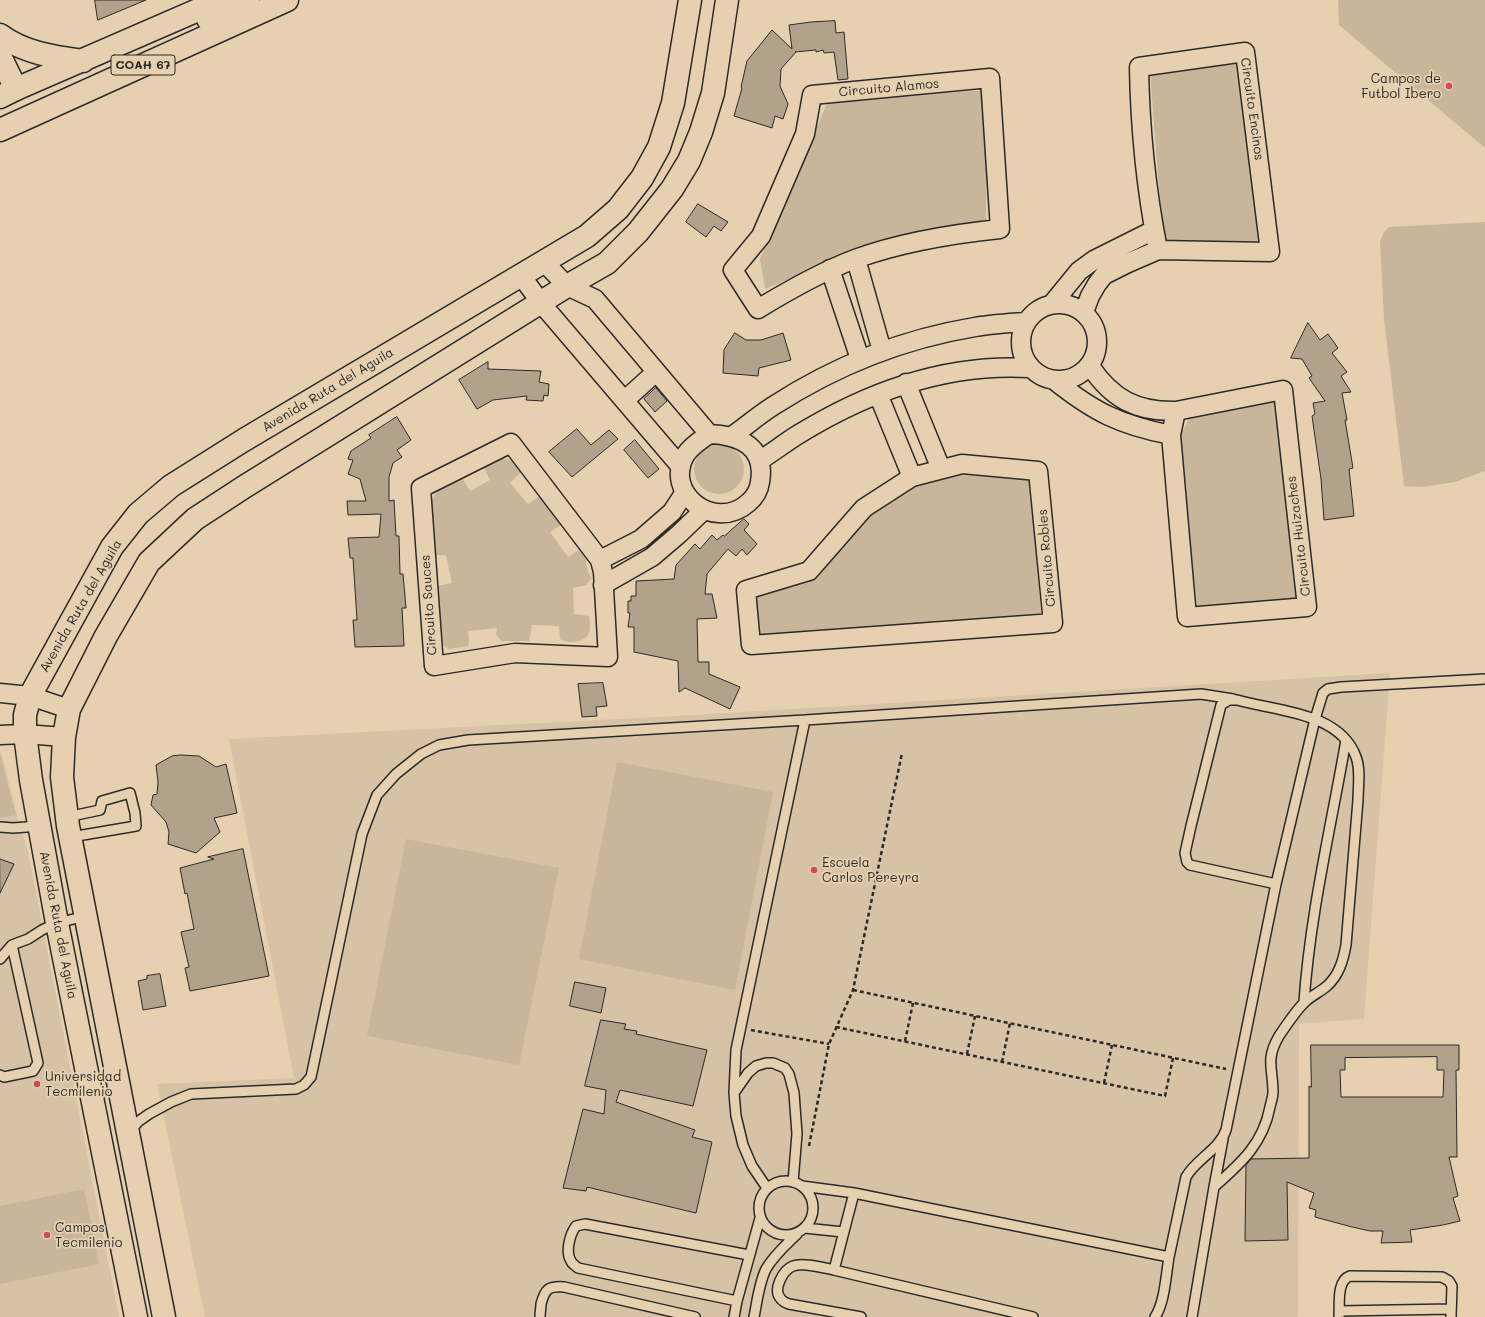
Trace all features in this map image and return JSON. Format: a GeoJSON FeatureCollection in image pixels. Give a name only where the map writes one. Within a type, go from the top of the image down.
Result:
{"type":"FeatureCollection","features":[{"type":"Feature","properties":{"kind":"street","name":"COAH 67"},"geometry":{"type":"LineString","coordinates":[[8,93],[221,0]]}},
{"type":"Feature","properties":{"kind":"street"},"geometry":{"type":"LineString","coordinates":[[194,42],[197,28],[205,20],[248,0]]}},
{"type":"Feature","properties":{"kind":"street","name":"COAH 67"},"geometry":{"type":"LineString","coordinates":[[0,130],[287,0]]}},
{"type":"Feature","properties":{"kind":"street","name":"Avenida Ruta del Aguila"},"geometry":{"type":"LineString","coordinates":[[136,1317],[57,923],[31,780],[25,734],[25,715],[30,696],[112,547],[138,514],[171,486],[244,440],[520,274],[587,236],[618,209],[642,178],[659,147],[673,103],[690,0]]}},
{"type":"Feature","properties":{"kind":"street"},"geometry":{"type":"LineString","coordinates":[[164,1317],[69,827],[62,777],[64,737],[69,709],[106,636],[149,562],[195,519],[250,483],[567,286],[607,263],[638,232],[672,189],[689,161],[701,132],[713,93],[727,0]]}},
{"type":"Feature","properties":{"kind":"street"},"geometry":{"type":"LineString","coordinates":[[0,35],[16,45],[41,54],[84,61]]}},
{"type":"Feature","properties":{"kind":"street","name":"Circuito Encinos"},"geometry":{"type":"LineString","coordinates":[[1084,312],[1096,284],[1104,276],[1128,263],[1158,250],[1270,252],[1245,52],[1140,67],[1140,108],[1143,149],[1158,250]]}},
{"type":"Feature","properties":{"kind":"street"},"geometry":{"type":"LineString","coordinates":[[0,56],[8,93]]}},
{"type":"Feature","properties":{"kind":"street","name":"Circuito Alamos"},"geometry":{"type":"LineString","coordinates":[[990,78],[1000,229],[951,234],[903,244],[856,259],[793,288],[758,309],[733,270],[761,236],[805,134],[812,95],[990,78]]}},
{"type":"Feature","properties":{"kind":"street"},"geometry":{"type":"LineString","coordinates":[[618,209],[638,232]]}},
{"type":"Feature","properties":{"kind":"street"},"geometry":{"type":"LineString","coordinates":[[1052,304],[1079,271],[1094,260],[1154,230]]}},
{"type":"Feature","properties":{"kind":"street"},"geometry":{"type":"LineString","coordinates":[[856,259],[882,350]]}},
{"type":"Feature","properties":{"kind":"street"},"geometry":{"type":"LineString","coordinates":[[1094,260],[1104,276]]}},
{"type":"Feature","properties":{"kind":"street"},"geometry":{"type":"LineString","coordinates":[[543,261],[567,286],[595,299],[709,434]]}},
{"type":"Feature","properties":{"kind":"street"},"geometry":{"type":"LineString","coordinates":[[830,270],[860,359]]}},
{"type":"Feature","properties":{"kind":"street"},"geometry":{"type":"LineString","coordinates":[[520,274],[541,303],[681,467]]}},
{"type":"Feature","properties":{"kind":"street"},"geometry":{"type":"LineString","coordinates":[[1052,304],[1074,306],[1084,312],[1092,321],[1097,332],[1098,344],[1096,356],[1090,366],[1080,375],[1067,380],[1054,380],[1041,376],[1030,368],[1024,357],[1021,345],[1021,333],[1026,322],[1037,311],[1052,304]]}},
{"type":"Feature","properties":{"kind":"street"},"geometry":{"type":"LineString","coordinates":[[732,436],[778,403],[815,381],[882,350],[929,336],[976,326],[1026,322]]}},
{"type":"Feature","properties":{"kind":"street","name":"Circuito Huizaches"},"geometry":{"type":"LineString","coordinates":[[1090,366],[1102,383],[1118,397],[1131,404],[1146,409],[1161,411],[1176,411],[1283,390],[1307,607],[1187,617],[1171,435],[1176,411]]}},
{"type":"Feature","properties":{"kind":"street"},"geometry":{"type":"LineString","coordinates":[[759,461],[799,434],[836,413],[906,383],[942,374],[987,368],[1030,368]]}},
{"type":"Feature","properties":{"kind":"street"},"geometry":{"type":"LineString","coordinates":[[625,400],[656,372]]}},
{"type":"Feature","properties":{"kind":"street"},"geometry":{"type":"LineString","coordinates":[[1054,380],[1078,399],[1104,414],[1133,426],[1171,435]]}},
{"type":"Feature","properties":{"kind":"street"},"geometry":{"type":"LineString","coordinates":[[906,383],[940,469]]}},
{"type":"Feature","properties":{"kind":"street"},"geometry":{"type":"LineString","coordinates":[[878,394],[912,477]]}},
{"type":"Feature","properties":{"kind":"street"},"geometry":{"type":"LineString","coordinates":[[1104,414],[1118,397]]}},
{"type":"Feature","properties":{"kind":"street"},"geometry":{"type":"LineString","coordinates":[[709,434],[732,436],[743,440],[753,449],[759,461],[761,474],[759,487],[752,499],[743,508],[730,513],[717,514],[704,510],[693,503],[685,492],[681,480],[681,467],[686,455],[694,444],[709,434]]}},
{"type":"Feature","properties":{"kind":"street","name":"Circuito Sauces"},"geometry":{"type":"LineString","coordinates":[[511,443],[600,560],[608,657],[515,653],[434,666],[421,488],[511,443]]}},
{"type":"Feature","properties":{"kind":"street","name":"Circuito Robles"},"geometry":{"type":"LineString","coordinates":[[962,464],[1038,471],[1053,623],[751,645],[746,590],[809,571],[864,508],[912,477],[940,469],[962,464]]}},
{"type":"Feature","properties":{"kind":"street"},"geometry":{"type":"LineString","coordinates":[[600,560],[642,539],[672,512],[685,492]]}},
{"type":"Feature","properties":{"kind":"street"},"geometry":{"type":"LineString","coordinates":[[603,585],[652,557],[704,510]]}},
{"type":"Feature","properties":{"kind":"street"},"geometry":{"type":"LineString","coordinates":[[642,539],[652,557]]}},
{"type":"Feature","properties":{"kind":"street"},"geometry":{"type":"LineString","coordinates":[[0,693],[30,696],[69,709]]}},
{"type":"Feature","properties":{"kind":"street"},"geometry":{"type":"LineString","coordinates":[[0,735],[25,734],[64,737]]}},
{"type":"Feature","properties":{"kind":"street"},"geometry":{"type":"LineString","coordinates":[[122,1246],[150,1240]]}},
{"type":"Feature","properties":{"kind":"lane"},"geometry":{"type":"LineString","coordinates":[[1192,1317],[1214,1187],[1276,884],[1315,719],[1323,693],[1328,689],[1341,687],[1485,679]]}},
{"type":"Feature","properties":{"kind":"lane"},"geometry":{"type":"LineString","coordinates":[[128,1132],[149,1114],[171,1102],[192,1094],[296,1089],[304,1085],[311,1077],[362,834],[377,795],[396,774],[421,754],[439,745],[468,740],[1201,694],[1233,699],[1315,719],[1333,728],[1346,740],[1357,758],[1358,776],[1357,821],[1346,946],[1342,963],[1335,977],[1327,986],[1304,1002],[1280,1035],[1272,1050],[1270,1069],[1273,1093],[1265,1127],[1261,1136],[1244,1158],[1214,1187]]}},
{"type":"Feature","properties":{"kind":"lane"},"geometry":{"type":"LineString","coordinates":[[1233,699],[1221,706],[1191,826],[1186,858],[1190,865],[1276,884]]}},
{"type":"Feature","properties":{"kind":"lane"},"geometry":{"type":"LineString","coordinates":[[767,1188],[752,1166],[743,1144],[736,1116],[734,1093],[736,1050],[805,720]]}},
{"type":"Feature","properties":{"kind":"lane"},"geometry":{"type":"LineString","coordinates":[[1304,1002],[1307,963],[1316,906],[1346,740]]}},
{"type":"Feature","properties":{"kind":"lane"},"geometry":{"type":"LineString","coordinates":[[130,793],[135,813],[136,826],[69,827],[100,810],[102,801],[130,793]]}},
{"type":"Feature","properties":{"kind":"lane"},"geometry":{"type":"LineString","coordinates":[[0,826],[13,828],[40,826]]}},
{"type":"Feature","properties":{"kind":"lane"},"geometry":{"type":"LineString","coordinates":[[0,960],[12,945],[57,923],[86,916]]}},
{"type":"Feature","properties":{"kind":"lane"},"geometry":{"type":"LineString","coordinates":[[0,1075],[4,1077],[33,1071],[38,1063],[12,945]]}},
{"type":"Feature","properties":{"kind":"lane"},"geometry":{"type":"LineString","coordinates":[[734,1093],[742,1080],[756,1066],[766,1063],[773,1063],[785,1068],[789,1074],[794,1093],[797,1134],[797,1184]]}},
{"type":"Feature","properties":{"kind":"lane"},"geometry":{"type":"LineString","coordinates":[[1155,1317],[1162,1299],[1169,1256],[1186,1177],[1190,1169],[1224,1137]]}},
{"type":"Feature","properties":{"kind":"lane"},"geometry":{"type":"LineString","coordinates":[[843,1232],[801,1230],[789,1235],[780,1235],[772,1232],[765,1226],[760,1218],[758,1210],[759,1202],[767,1188],[774,1183],[784,1181],[854,1193],[1169,1256]]}},
{"type":"Feature","properties":{"kind":"lane"},"geometry":{"type":"LineString","coordinates":[[754,1317],[766,1270],[772,1259],[811,1220],[813,1206],[812,1201],[808,1192],[797,1184]]}},
{"type":"Feature","properties":{"kind":"lane"},"geometry":{"type":"LineString","coordinates":[[834,1270],[854,1193]]}},
{"type":"Feature","properties":{"kind":"lane"},"geometry":{"type":"LineString","coordinates":[[734,1317],[749,1255],[760,1218]]}},
{"type":"Feature","properties":{"kind":"lane"},"geometry":{"type":"LineString","coordinates":[[737,1301],[578,1268],[570,1261],[568,1253],[569,1243],[576,1226],[585,1224],[749,1255]]}},
{"type":"Feature","properties":{"kind":"lane"},"geometry":{"type":"LineString","coordinates":[[861,1317],[789,1304],[781,1300],[778,1295],[778,1287],[781,1276],[794,1265],[808,1265],[1033,1317]]}},
{"type":"Feature","properties":{"kind":"lane"},"geometry":{"type":"LineString","coordinates":[[1350,1276],[1442,1277],[1449,1281],[1452,1286],[1451,1313],[1339,1314],[1341,1287],[1344,1280],[1350,1276]]}},
{"type":"Feature","properties":{"kind":"lane"},"geometry":{"type":"LineString","coordinates":[[540,1317],[546,1291],[556,1286],[695,1317]]}},
{"type":"Feature","properties":{"kind":"path"},"geometry":{"type":"LineString","coordinates":[[809,1149],[829,1044],[853,990],[902,753]]}},
{"type":"Feature","properties":{"kind":"path"},"geometry":{"type":"LineString","coordinates":[[853,990],[1238,1071]]}},
{"type":"Feature","properties":{"kind":"path"},"geometry":{"type":"LineString","coordinates":[[905,1041],[913,1003]]}},
{"type":"Feature","properties":{"kind":"path"},"geometry":{"type":"LineString","coordinates":[[967,1054],[975,1016]]}},
{"type":"Feature","properties":{"kind":"path"},"geometry":{"type":"LineString","coordinates":[[1002,1062],[1010,1023]]}},
{"type":"Feature","properties":{"kind":"path"},"geometry":{"type":"LineString","coordinates":[[836,1027],[1165,1096],[1174,1058]]}},
{"type":"Feature","properties":{"kind":"path"},"geometry":{"type":"LineString","coordinates":[[740,1028],[829,1044]]}},
{"type":"Feature","properties":{"kind":"path"},"geometry":{"type":"LineString","coordinates":[[1104,1084],[1112,1045]]}},
{"type":"Feature","properties":{"kind":"shaded area","name":"Campos de Futbol Ibero"},"geometry":{"type":"Polygon","coordinates":[[[1338,0],[1485,0],[1485,148],[1339,25],[1338,0]]]}},
{"type":"Feature","properties":{"kind":"shaded area"},"geometry":{"type":"Polygon","coordinates":[[[1243,61],[1261,241],[1163,241],[1150,72],[1243,61]]]}},
{"type":"Feature","properties":{"kind":"shaded area"},"geometry":{"type":"Polygon","coordinates":[[[987,90],[986,223],[824,264],[765,289],[760,259],[828,101],[987,90]]]}},
{"type":"Feature","properties":{"kind":"shaded area"},"geometry":{"type":"Polygon","coordinates":[[[1485,222],[1485,471],[1455,482],[1423,487],[1404,486],[1384,319],[1380,242],[1384,232],[1389,227],[1485,222]]]}},
{"type":"Feature","properties":{"kind":"shaded area"},"geometry":{"type":"Polygon","coordinates":[[[1276,399],[1299,602],[1197,606],[1179,440],[1190,416],[1276,399]]]}},
{"type":"Feature","properties":{"kind":"shaded area"},"geometry":{"type":"Polygon","coordinates":[[[719,444],[733,448],[740,455],[744,469],[740,483],[733,490],[719,494],[705,490],[698,483],[694,469],[698,455],[705,448],[719,444]]]}},
{"type":"Feature","properties":{"kind":"shaded area"},"geometry":{"type":"Polygon","coordinates":[[[498,458],[510,460],[521,472],[510,483],[528,504],[541,495],[562,521],[561,525],[550,532],[568,557],[582,548],[584,552],[588,571],[592,578],[586,585],[573,588],[574,614],[589,616],[589,633],[580,641],[567,642],[560,639],[559,626],[532,625],[529,641],[501,641],[496,634],[497,628],[468,631],[468,646],[449,649],[441,643],[437,586],[452,583],[446,555],[435,555],[431,522],[431,505],[433,498],[441,489],[462,478],[470,491],[490,480],[483,466],[498,458]]]}},
{"type":"Feature","properties":{"kind":"shaded area"},"geometry":{"type":"Polygon","coordinates":[[[961,472],[1030,480],[1041,613],[757,636],[753,597],[818,576],[868,513],[914,484],[961,472]]]}},
{"type":"Feature","properties":{"kind":"shaded area","name":"Escuela Carlos Pereyra"},"geometry":{"type":"Polygon","coordinates":[[[1390,673],[1364,1019],[1299,1024],[1298,1317],[205,1317],[157,1084],[294,1078],[229,739],[676,716],[1390,673]]]}},
{"type":"Feature","properties":{"kind":"shaded area","name":"Universidad Tecmilenio"},"geometry":{"type":"Polygon","coordinates":[[[0,751],[28,852],[119,1317],[0,1317],[0,751]]]}},
{"type":"Feature","properties":{"kind":"shaded area"},"geometry":{"type":"Polygon","coordinates":[[[0,754],[16,815],[0,818],[0,754]]]}},
{"type":"Feature","properties":{"kind":"shaded area"},"geometry":{"type":"Polygon","coordinates":[[[617,762],[773,792],[735,990],[579,959],[617,762]]]}},
{"type":"Feature","properties":{"kind":"shaded area"},"geometry":{"type":"Polygon","coordinates":[[[406,839],[559,868],[519,1065],[367,1036],[406,839]]]}},
{"type":"Feature","properties":{"kind":"shaded area","name":"Campos Tecmilenio"},"geometry":{"type":"Polygon","coordinates":[[[84,1189],[99,1264],[0,1284],[0,1206],[84,1189]]]}},
{"type":"Feature","properties":{"kind":"building"},"geometry":{"type":"Polygon","coordinates":[[[95,0],[146,0],[98,20],[95,0]]]}},
{"type":"Feature","properties":{"kind":"building"},"geometry":{"type":"Polygon","coordinates":[[[835,21],[836,33],[844,32],[848,79],[838,80],[834,52],[824,53],[823,50],[816,52],[816,50],[795,52],[781,69],[780,86],[788,104],[783,119],[775,116],[772,128],[734,116],[742,88],[747,61],[772,30],[792,49],[789,25],[835,21]]]}},
{"type":"Feature","properties":{"kind":"building"},"geometry":{"type":"Polygon","coordinates":[[[698,204],[728,222],[721,231],[714,226],[706,237],[686,222],[698,204]]]}},
{"type":"Feature","properties":{"kind":"building"},"geometry":{"type":"Polygon","coordinates":[[[1308,323],[1320,340],[1328,334],[1338,348],[1332,353],[1347,372],[1341,376],[1351,392],[1342,393],[1353,468],[1349,469],[1354,516],[1324,520],[1321,479],[1312,416],[1315,414],[1313,403],[1325,401],[1309,378],[1312,376],[1302,359],[1291,358],[1308,323]]]}},
{"type":"Feature","properties":{"kind":"building"},"geometry":{"type":"Polygon","coordinates":[[[735,333],[746,340],[761,340],[783,333],[791,360],[759,368],[758,376],[723,373],[724,350],[735,333]]]}},
{"type":"Feature","properties":{"kind":"building"},"geometry":{"type":"Polygon","coordinates":[[[488,362],[488,369],[541,371],[539,382],[549,384],[548,396],[544,395],[543,401],[526,400],[527,396],[493,400],[477,409],[459,380],[488,362]]]}},
{"type":"Feature","properties":{"kind":"building"},"geometry":{"type":"Polygon","coordinates":[[[656,388],[667,401],[655,412],[644,399],[656,388]]]}},
{"type":"Feature","properties":{"kind":"building"},"geometry":{"type":"Polygon","coordinates":[[[397,417],[411,440],[397,450],[402,457],[393,463],[389,477],[389,501],[394,500],[396,536],[399,536],[400,574],[403,574],[406,608],[402,608],[404,646],[355,647],[353,620],[357,620],[353,558],[350,558],[348,538],[379,537],[381,514],[348,515],[347,501],[366,501],[360,479],[348,474],[353,460],[348,459],[351,451],[371,438],[369,435],[397,417]]]}},
{"type":"Feature","properties":{"kind":"building"},"geometry":{"type":"Polygon","coordinates":[[[577,429],[591,445],[609,430],[618,439],[572,477],[549,452],[577,429]]]}},
{"type":"Feature","properties":{"kind":"building"},"geometry":{"type":"Polygon","coordinates":[[[635,440],[659,469],[648,478],[624,450],[635,440]]]}},
{"type":"Feature","properties":{"kind":"building"},"geometry":{"type":"Polygon","coordinates":[[[744,519],[749,524],[744,530],[757,544],[747,555],[742,549],[736,556],[728,549],[707,574],[705,594],[712,594],[717,618],[697,619],[698,662],[709,662],[709,674],[740,687],[730,709],[685,688],[679,692],[678,661],[634,652],[634,627],[628,627],[630,613],[628,613],[628,601],[631,601],[631,596],[636,596],[636,581],[674,579],[676,565],[695,544],[700,549],[712,535],[717,540],[744,519]]]}},
{"type":"Feature","properties":{"kind":"building"},"geometry":{"type":"Polygon","coordinates":[[[603,683],[607,706],[596,707],[597,716],[582,717],[578,684],[603,683]]]}},
{"type":"Feature","properties":{"kind":"building"},"geometry":{"type":"Polygon","coordinates":[[[172,756],[199,756],[216,767],[226,764],[237,813],[214,818],[220,832],[196,853],[168,844],[169,832],[166,822],[151,805],[153,795],[157,794],[158,782],[156,765],[172,756]]]}},
{"type":"Feature","properties":{"kind":"building"},"geometry":{"type":"Polygon","coordinates":[[[243,849],[269,976],[190,991],[185,968],[189,967],[181,932],[194,929],[187,893],[185,894],[180,868],[214,859],[208,857],[243,849]]]}},
{"type":"Feature","properties":{"kind":"building"},"geometry":{"type":"Polygon","coordinates":[[[0,859],[14,864],[0,893],[0,859]]]}},
{"type":"Feature","properties":{"kind":"building"},"geometry":{"type":"Polygon","coordinates":[[[160,974],[166,1006],[143,1010],[138,981],[147,979],[147,976],[160,974]]]}},
{"type":"Feature","properties":{"kind":"building"},"geometry":{"type":"Polygon","coordinates":[[[575,982],[606,988],[601,1013],[570,1006],[575,982]]]}},
{"type":"Feature","properties":{"kind":"building"},"geometry":{"type":"Polygon","coordinates":[[[601,1020],[626,1024],[624,1029],[637,1031],[636,1034],[707,1050],[693,1106],[620,1090],[616,1102],[695,1130],[692,1137],[712,1142],[696,1213],[587,1187],[586,1191],[563,1188],[583,1109],[604,1114],[606,1090],[585,1086],[601,1020]]]}},
{"type":"Feature","properties":{"kind":"building"},"geometry":{"type":"Polygon","coordinates":[[[1311,1045],[1459,1045],[1459,1070],[1456,1070],[1457,1157],[1449,1157],[1458,1196],[1453,1198],[1460,1221],[1410,1230],[1412,1242],[1381,1243],[1383,1231],[1370,1231],[1315,1217],[1316,1210],[1309,1208],[1314,1193],[1287,1182],[1288,1240],[1245,1241],[1246,1165],[1251,1159],[1309,1158],[1309,1086],[1311,1087],[1311,1045]],[[1437,1057],[1345,1058],[1345,1070],[1340,1070],[1341,1097],[1443,1097],[1444,1070],[1437,1070],[1437,1057]]]}},
{"type":"Feature","properties":{"kind":"place","name":"Campos de Futbol Ibero"},"geometry":{"type":"Point","coordinates":[1449,86]}},
{"type":"Feature","properties":{"kind":"place","name":"Escuela Carlos Pereyra"},"geometry":{"type":"Point","coordinates":[814,870]}},
{"type":"Feature","properties":{"kind":"place","name":"Universidad Tecmilenio"},"geometry":{"type":"Point","coordinates":[37,1084]}},
{"type":"Feature","properties":{"kind":"place","name":"Campos Tecmilenio"},"geometry":{"type":"Point","coordinates":[47,1235]}}]}
